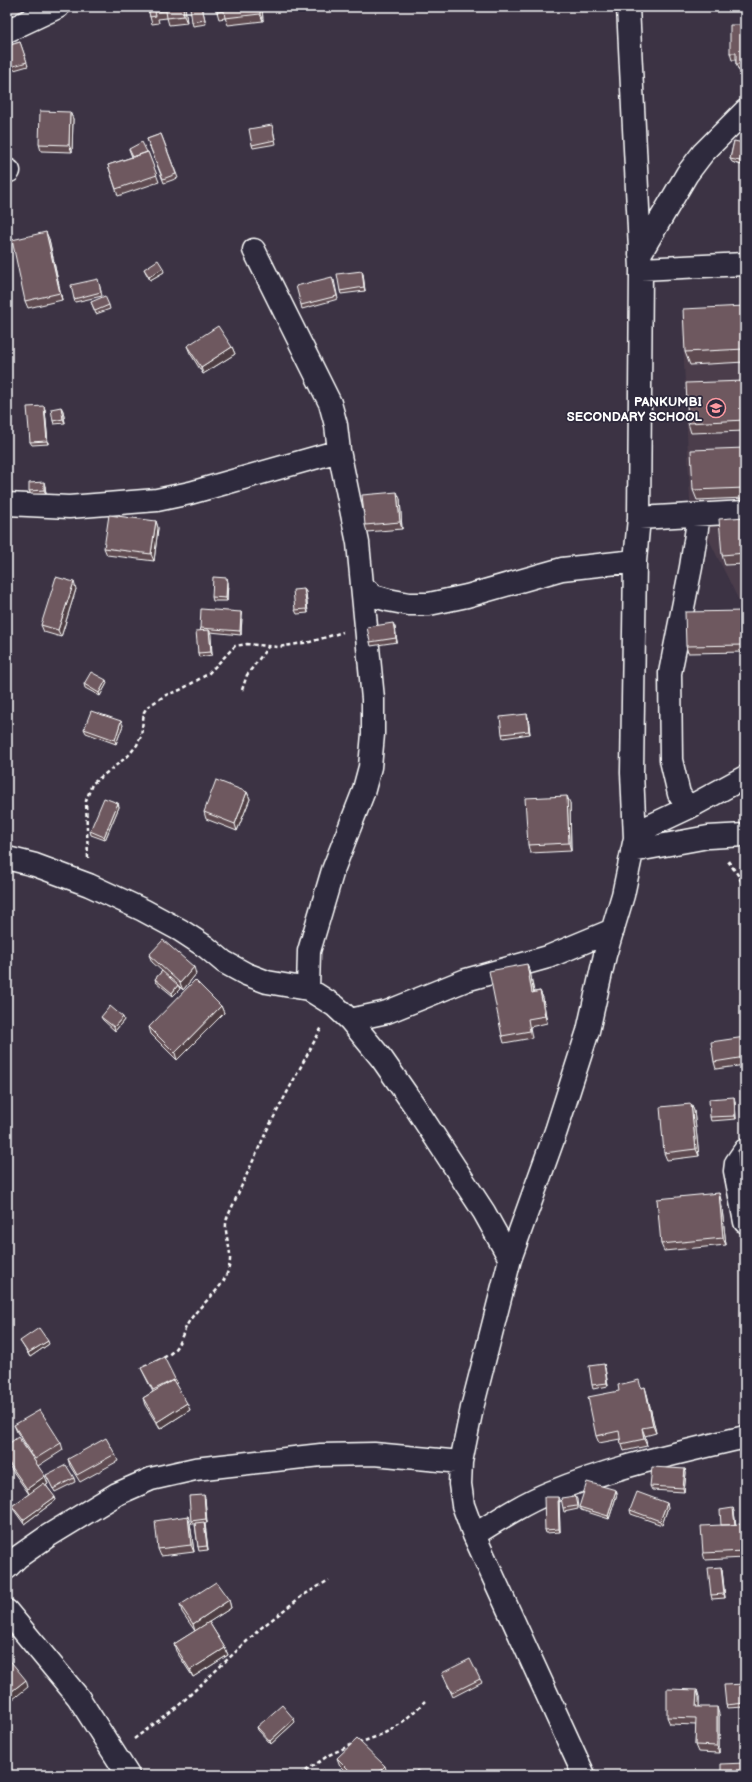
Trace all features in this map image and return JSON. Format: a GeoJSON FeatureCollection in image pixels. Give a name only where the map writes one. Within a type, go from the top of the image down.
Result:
{"type":"FeatureCollection","features":[{"type":"Feature","properties":{"kind":"street"},"geometry":{"type":"LineString","coordinates":[[7,31],[29,19],[58,7]]}},
{"type":"Feature","properties":{"kind":"street"},"geometry":{"type":"LineString","coordinates":[[584,1775],[474,1535],[463,1505],[460,1484],[461,1462],[472,1408],[510,1259],[556,1131],[588,1031],[605,955],[623,895],[634,842],[632,773],[635,561],[639,518],[641,262],[628,7]]}},
{"type":"Feature","properties":{"kind":"street"},"geometry":{"type":"LineString","coordinates":[[641,262],[687,174],[703,153],[745,111]]}},
{"type":"Feature","properties":{"kind":"street"},"geometry":{"type":"LineString","coordinates":[[254,250],[330,403],[336,425],[339,451],[358,543],[373,699],[370,767],[363,793],[333,870],[319,915],[309,951],[308,989]]}},
{"type":"Feature","properties":{"kind":"street"},"geometry":{"type":"LineString","coordinates":[[641,262],[745,264]]}},
{"type":"Feature","properties":{"kind":"street"},"geometry":{"type":"LineString","coordinates":[[7,504],[69,506],[157,500],[190,493],[339,451]]}},
{"type":"Feature","properties":{"kind":"street"},"geometry":{"type":"LineString","coordinates":[[639,518],[745,512]]}},
{"type":"Feature","properties":{"kind":"street"},"geometry":{"type":"LineString","coordinates":[[688,808],[679,794],[671,760],[670,673],[691,567],[699,515]]}},
{"type":"Feature","properties":{"kind":"street"},"geometry":{"type":"LineString","coordinates":[[362,586],[374,596],[409,604],[430,604],[448,601],[562,569],[614,562],[635,561]]}},
{"type":"Feature","properties":{"kind":"street"},"geometry":{"type":"LineString","coordinates":[[634,842],[688,808],[745,777]]}},
{"type":"Feature","properties":{"kind":"street"},"geometry":{"type":"LineString","coordinates":[[634,842],[745,835]]}},
{"type":"Feature","properties":{"kind":"street"},"geometry":{"type":"LineString","coordinates":[[7,858],[35,865],[89,885],[143,910],[180,930],[206,946],[224,962],[246,974],[268,982],[308,989],[342,1013],[382,1059],[449,1156],[484,1212],[510,1259]]}},
{"type":"Feature","properties":{"kind":"street"},"geometry":{"type":"LineString","coordinates":[[342,1013],[387,1012],[466,980],[548,957],[613,930]]}},
{"type":"Feature","properties":{"kind":"street"},"geometry":{"type":"LineString","coordinates":[[745,1150],[736,1163],[735,1171],[745,1222]]}},
{"type":"Feature","properties":{"kind":"street"},"geometry":{"type":"LineString","coordinates":[[474,1535],[521,1507],[572,1484],[688,1450],[745,1437]]}},
{"type":"Feature","properties":{"kind":"street"},"geometry":{"type":"LineString","coordinates":[[7,1568],[18,1557],[48,1536],[117,1494],[151,1479],[195,1469],[284,1458],[336,1454],[374,1454],[461,1462]]}},
{"type":"Feature","properties":{"kind":"street"},"geometry":{"type":"LineString","coordinates":[[7,1611],[78,1696],[128,1775]]}},
{"type":"Feature","properties":{"kind":"path"},"geometry":{"type":"LineString","coordinates":[[89,885],[86,800],[88,791],[92,784],[128,756],[137,745],[141,736],[144,712],[147,707],[166,695],[180,690],[208,674],[235,646],[251,644],[268,647],[310,642],[354,629],[365,622]]}},
{"type":"Feature","properties":{"kind":"path"},"geometry":{"type":"LineString","coordinates":[[242,690],[247,675],[268,647]]}},
{"type":"Feature","properties":{"kind":"path"},"geometry":{"type":"LineString","coordinates":[[144,1366],[166,1356],[173,1351],[196,1311],[216,1293],[223,1284],[230,1261],[225,1226],[227,1218],[291,1084],[342,1013]]}},
{"type":"Feature","properties":{"kind":"path"},"geometry":{"type":"LineString","coordinates":[[114,1753],[177,1706],[261,1628],[302,1596],[329,1580]]}},
{"type":"Feature","properties":{"kind":"path"},"geometry":{"type":"LineString","coordinates":[[300,1775],[344,1748],[385,1734],[396,1728],[425,1701]]}},
{"type":"Feature","properties":{"kind":"shaded area","name":"PANKUMBI SECONDARY SCHOOL"},"geometry":{"type":"Polygon","coordinates":[[[745,313],[745,613],[690,501],[682,315],[745,313]]]}},
{"type":"Feature","properties":{"kind":"building"},"geometry":{"type":"Polygon","coordinates":[[[148,7],[183,7],[184,16],[167,18],[166,11],[155,12],[156,16],[150,17],[148,7]]]}},
{"type":"Feature","properties":{"kind":"building"},"geometry":{"type":"Polygon","coordinates":[[[190,7],[202,7],[205,20],[192,22],[190,7]]]}},
{"type":"Feature","properties":{"kind":"building"},"geometry":{"type":"Polygon","coordinates":[[[216,7],[260,7],[260,14],[225,18],[224,11],[217,12],[216,7]]]}},
{"type":"Feature","properties":{"kind":"building"},"geometry":{"type":"Polygon","coordinates":[[[730,25],[745,25],[745,64],[736,64],[736,53],[730,53],[730,25]]]}},
{"type":"Feature","properties":{"kind":"building"},"geometry":{"type":"Polygon","coordinates":[[[20,42],[27,62],[7,68],[7,46],[20,42]]]}},
{"type":"Feature","properties":{"kind":"building"},"geometry":{"type":"Polygon","coordinates":[[[40,111],[70,112],[69,145],[39,144],[40,111]]]}},
{"type":"Feature","properties":{"kind":"building"},"geometry":{"type":"Polygon","coordinates":[[[272,125],[275,140],[252,145],[249,129],[272,125]]]}},
{"type":"Feature","properties":{"kind":"building"},"geometry":{"type":"Polygon","coordinates":[[[161,134],[176,174],[163,179],[147,139],[161,134]]]}},
{"type":"Feature","properties":{"kind":"building"},"geometry":{"type":"Polygon","coordinates":[[[734,141],[744,143],[740,161],[730,159],[734,141]]]}},
{"type":"Feature","properties":{"kind":"building"},"geometry":{"type":"Polygon","coordinates":[[[142,142],[147,152],[133,157],[129,149],[142,142]]]}},
{"type":"Feature","properties":{"kind":"building"},"geometry":{"type":"Polygon","coordinates":[[[148,152],[157,175],[116,189],[108,165],[148,152]]]}},
{"type":"Feature","properties":{"kind":"building"},"geometry":{"type":"Polygon","coordinates":[[[46,232],[60,293],[25,301],[12,240],[46,232]]]}},
{"type":"Feature","properties":{"kind":"building"},"geometry":{"type":"Polygon","coordinates":[[[158,260],[163,268],[149,277],[144,269],[158,260]]]}},
{"type":"Feature","properties":{"kind":"building"},"geometry":{"type":"Polygon","coordinates":[[[362,271],[364,287],[340,291],[337,274],[362,271]]]}},
{"type":"Feature","properties":{"kind":"building"},"geometry":{"type":"Polygon","coordinates":[[[332,277],[337,296],[301,305],[296,286],[332,277]]]}},
{"type":"Feature","properties":{"kind":"building"},"geometry":{"type":"Polygon","coordinates":[[[98,279],[101,292],[74,299],[71,285],[98,279]]]}},
{"type":"Feature","properties":{"kind":"building"},"geometry":{"type":"Polygon","coordinates":[[[105,296],[109,305],[95,311],[91,302],[105,296]]]}},
{"type":"Feature","properties":{"kind":"building"},"geometry":{"type":"Polygon","coordinates":[[[745,306],[745,349],[685,352],[683,309],[745,306]]]}},
{"type":"Feature","properties":{"kind":"building"},"geometry":{"type":"Polygon","coordinates":[[[218,326],[232,347],[201,367],[187,346],[218,326]]]}},
{"type":"Feature","properties":{"kind":"building"},"geometry":{"type":"Polygon","coordinates":[[[745,381],[745,420],[688,423],[686,383],[745,381]]]}},
{"type":"Feature","properties":{"kind":"building"},"geometry":{"type":"Polygon","coordinates":[[[44,406],[47,441],[30,442],[27,407],[44,406]]]}},
{"type":"Feature","properties":{"kind":"building"},"geometry":{"type":"Polygon","coordinates":[[[61,407],[63,419],[53,421],[51,409],[61,407]]]}},
{"type":"Feature","properties":{"kind":"building"},"geometry":{"type":"Polygon","coordinates":[[[745,448],[745,488],[693,490],[691,450],[745,448]]]}},
{"type":"Feature","properties":{"kind":"building"},"geometry":{"type":"Polygon","coordinates":[[[44,482],[44,490],[29,491],[29,483],[44,482]]]}},
{"type":"Feature","properties":{"kind":"building"},"geometry":{"type":"Polygon","coordinates":[[[397,492],[400,522],[365,525],[362,495],[397,492]]]}},
{"type":"Feature","properties":{"kind":"building"},"geometry":{"type":"Polygon","coordinates":[[[109,515],[156,521],[151,554],[104,548],[109,515]]]}},
{"type":"Feature","properties":{"kind":"building"},"geometry":{"type":"Polygon","coordinates":[[[745,517],[745,553],[722,555],[719,519],[745,517]]]}},
{"type":"Feature","properties":{"kind":"building"},"geometry":{"type":"Polygon","coordinates":[[[56,577],[74,582],[58,630],[41,625],[56,577]]]}},
{"type":"Feature","properties":{"kind":"building"},"geometry":{"type":"Polygon","coordinates":[[[213,577],[227,578],[226,598],[212,597],[213,577]]]}},
{"type":"Feature","properties":{"kind":"building"},"geometry":{"type":"Polygon","coordinates":[[[304,589],[307,609],[295,610],[293,590],[304,589]]]}},
{"type":"Feature","properties":{"kind":"building"},"geometry":{"type":"Polygon","coordinates":[[[201,609],[241,612],[240,631],[200,628],[201,609]]]}},
{"type":"Feature","properties":{"kind":"building"},"geometry":{"type":"Polygon","coordinates":[[[745,611],[745,645],[686,646],[685,612],[745,611]]]}},
{"type":"Feature","properties":{"kind":"building"},"geometry":{"type":"Polygon","coordinates":[[[393,623],[396,638],[370,642],[367,627],[393,623]]]}},
{"type":"Feature","properties":{"kind":"building"},"geometry":{"type":"Polygon","coordinates":[[[209,630],[211,652],[198,653],[196,631],[209,630]]]}},
{"type":"Feature","properties":{"kind":"building"},"geometry":{"type":"Polygon","coordinates":[[[91,672],[106,680],[99,693],[84,684],[91,672]]]}},
{"type":"Feature","properties":{"kind":"building"},"geometry":{"type":"Polygon","coordinates":[[[91,711],[121,721],[115,740],[84,729],[91,711]]]}},
{"type":"Feature","properties":{"kind":"building"},"geometry":{"type":"Polygon","coordinates":[[[527,714],[529,731],[502,734],[500,717],[527,714]]]}},
{"type":"Feature","properties":{"kind":"building"},"geometry":{"type":"Polygon","coordinates":[[[216,780],[247,792],[235,824],[204,812],[216,780]]]}},
{"type":"Feature","properties":{"kind":"building"},"geometry":{"type":"Polygon","coordinates":[[[567,796],[569,843],[528,845],[525,798],[567,796]]]}},
{"type":"Feature","properties":{"kind":"building"},"geometry":{"type":"Polygon","coordinates":[[[104,798],[118,803],[104,837],[90,831],[104,798]]]}},
{"type":"Feature","properties":{"kind":"building"},"geometry":{"type":"Polygon","coordinates":[[[163,940],[194,967],[180,983],[149,955],[163,940]]]}},
{"type":"Feature","properties":{"kind":"building"},"geometry":{"type":"Polygon","coordinates":[[[527,964],[532,993],[540,991],[545,1016],[528,1019],[530,1031],[502,1036],[489,971],[527,964]]]}},
{"type":"Feature","properties":{"kind":"building"},"geometry":{"type":"Polygon","coordinates":[[[162,971],[178,985],[172,993],[155,979],[162,971]]]}},
{"type":"Feature","properties":{"kind":"building"},"geometry":{"type":"Polygon","coordinates":[[[195,980],[221,1006],[175,1053],[149,1027],[195,980]]]}},
{"type":"Feature","properties":{"kind":"building"},"geometry":{"type":"Polygon","coordinates":[[[110,1006],[123,1017],[114,1027],[101,1017],[110,1006]]]}},
{"type":"Feature","properties":{"kind":"building"},"geometry":{"type":"Polygon","coordinates":[[[745,1037],[745,1057],[714,1062],[711,1042],[745,1037]]]}},
{"type":"Feature","properties":{"kind":"building"},"geometry":{"type":"Polygon","coordinates":[[[734,1097],[735,1116],[710,1117],[709,1099],[734,1097]]]}},
{"type":"Feature","properties":{"kind":"building"},"geometry":{"type":"Polygon","coordinates":[[[691,1104],[696,1149],[664,1153],[660,1107],[691,1104]]]}},
{"type":"Feature","properties":{"kind":"building"},"geometry":{"type":"Polygon","coordinates":[[[745,1149],[745,1176],[740,1177],[738,1150],[745,1149]]]}},
{"type":"Feature","properties":{"kind":"building"},"geometry":{"type":"Polygon","coordinates":[[[719,1193],[723,1238],[661,1244],[657,1199],[719,1193]]]}},
{"type":"Feature","properties":{"kind":"building"},"geometry":{"type":"Polygon","coordinates":[[[39,1328],[48,1341],[28,1353],[20,1341],[39,1328]]]}},
{"type":"Feature","properties":{"kind":"building"},"geometry":{"type":"Polygon","coordinates":[[[164,1357],[175,1379],[153,1390],[141,1368],[164,1357]]]}},
{"type":"Feature","properties":{"kind":"building"},"geometry":{"type":"Polygon","coordinates":[[[604,1364],[607,1383],[592,1385],[589,1366],[604,1364]]]}},
{"type":"Feature","properties":{"kind":"building"},"geometry":{"type":"Polygon","coordinates":[[[173,1380],[187,1403],[157,1422],[143,1398],[173,1380]]]}},
{"type":"Feature","properties":{"kind":"building"},"geometry":{"type":"Polygon","coordinates":[[[639,1380],[641,1388],[645,1387],[653,1426],[642,1428],[644,1439],[621,1444],[619,1431],[596,1436],[588,1397],[619,1391],[618,1385],[639,1380]]]}},
{"type":"Feature","properties":{"kind":"building"},"geometry":{"type":"Polygon","coordinates":[[[40,1410],[61,1443],[35,1459],[14,1425],[40,1410]]]}},
{"type":"Feature","properties":{"kind":"building"},"geometry":{"type":"Polygon","coordinates":[[[18,1437],[45,1476],[27,1489],[7,1460],[7,1445],[18,1437]]]}},
{"type":"Feature","properties":{"kind":"building"},"geometry":{"type":"Polygon","coordinates":[[[106,1438],[115,1454],[77,1475],[68,1459],[106,1438]]]}},
{"type":"Feature","properties":{"kind":"building"},"geometry":{"type":"Polygon","coordinates":[[[66,1465],[74,1478],[53,1489],[46,1475],[66,1465]]]}},
{"type":"Feature","properties":{"kind":"building"},"geometry":{"type":"Polygon","coordinates":[[[652,1467],[685,1469],[683,1488],[650,1486],[652,1467]]]}},
{"type":"Feature","properties":{"kind":"building"},"geometry":{"type":"Polygon","coordinates":[[[587,1482],[616,1490],[608,1516],[579,1507],[587,1482]]]}},
{"type":"Feature","properties":{"kind":"building"},"geometry":{"type":"Polygon","coordinates":[[[44,1483],[55,1497],[23,1520],[12,1506],[44,1483]]]}},
{"type":"Feature","properties":{"kind":"building"},"geometry":{"type":"Polygon","coordinates":[[[637,1492],[667,1503],[660,1521],[630,1510],[637,1492]]]}},
{"type":"Feature","properties":{"kind":"building"},"geometry":{"type":"Polygon","coordinates":[[[204,1495],[206,1519],[191,1521],[189,1496],[204,1495]]]}},
{"type":"Feature","properties":{"kind":"building"},"geometry":{"type":"Polygon","coordinates":[[[575,1496],[577,1506],[563,1508],[561,1498],[575,1496]]]}},
{"type":"Feature","properties":{"kind":"building"},"geometry":{"type":"Polygon","coordinates":[[[544,1497],[558,1497],[559,1529],[545,1530],[544,1497]]]}},
{"type":"Feature","properties":{"kind":"building"},"geometry":{"type":"Polygon","coordinates":[[[733,1508],[735,1525],[721,1525],[720,1510],[733,1508]]]}},
{"type":"Feature","properties":{"kind":"building"},"geometry":{"type":"Polygon","coordinates":[[[188,1516],[191,1545],[158,1549],[155,1521],[188,1516]]]}},
{"type":"Feature","properties":{"kind":"building"},"geometry":{"type":"Polygon","coordinates":[[[204,1522],[207,1546],[198,1547],[195,1523],[204,1522]]]}},
{"type":"Feature","properties":{"kind":"building"},"geometry":{"type":"Polygon","coordinates":[[[744,1524],[745,1551],[703,1553],[701,1526],[744,1524]]]}},
{"type":"Feature","properties":{"kind":"building"},"geometry":{"type":"Polygon","coordinates":[[[721,1567],[724,1594],[711,1595],[708,1568],[721,1567]]]}},
{"type":"Feature","properties":{"kind":"building"},"geometry":{"type":"Polygon","coordinates":[[[216,1582],[229,1600],[193,1624],[180,1605],[216,1582]]]}},
{"type":"Feature","properties":{"kind":"building"},"geometry":{"type":"Polygon","coordinates":[[[209,1622],[225,1648],[190,1670],[174,1644],[209,1622]]]}},
{"type":"Feature","properties":{"kind":"building"},"geometry":{"type":"Polygon","coordinates":[[[7,1657],[26,1680],[7,1695],[7,1657]]]}},
{"type":"Feature","properties":{"kind":"building"},"geometry":{"type":"Polygon","coordinates":[[[470,1659],[480,1679],[452,1693],[442,1673],[470,1659]]]}},
{"type":"Feature","properties":{"kind":"building"},"geometry":{"type":"Polygon","coordinates":[[[745,1684],[745,1703],[726,1705],[724,1685],[745,1684]]]}},
{"type":"Feature","properties":{"kind":"building"},"geometry":{"type":"Polygon","coordinates":[[[667,1689],[697,1690],[696,1707],[717,1707],[717,1746],[695,1745],[696,1718],[667,1717],[667,1689]]]}},
{"type":"Feature","properties":{"kind":"building"},"geometry":{"type":"Polygon","coordinates":[[[282,1705],[294,1719],[270,1741],[257,1727],[282,1705]]]}},
{"type":"Feature","properties":{"kind":"building"},"geometry":{"type":"Polygon","coordinates":[[[357,1739],[385,1766],[376,1775],[354,1775],[337,1758],[357,1739]]]}},
{"type":"Feature","properties":{"kind":"building"},"geometry":{"type":"Polygon","coordinates":[[[745,1763],[745,1775],[721,1775],[721,1764],[745,1763]]]}},
{"type":"Feature","properties":{"kind":"building"},"geometry":{"type":"Polygon","coordinates":[[[417,1770],[423,1775],[412,1775],[417,1770]]]}},
{"type":"Feature","properties":{"kind":"place","name":"PANKUMBI SECONDARY SCHOOL"},"geometry":{"type":"Point","coordinates":[716,408]}}]}
